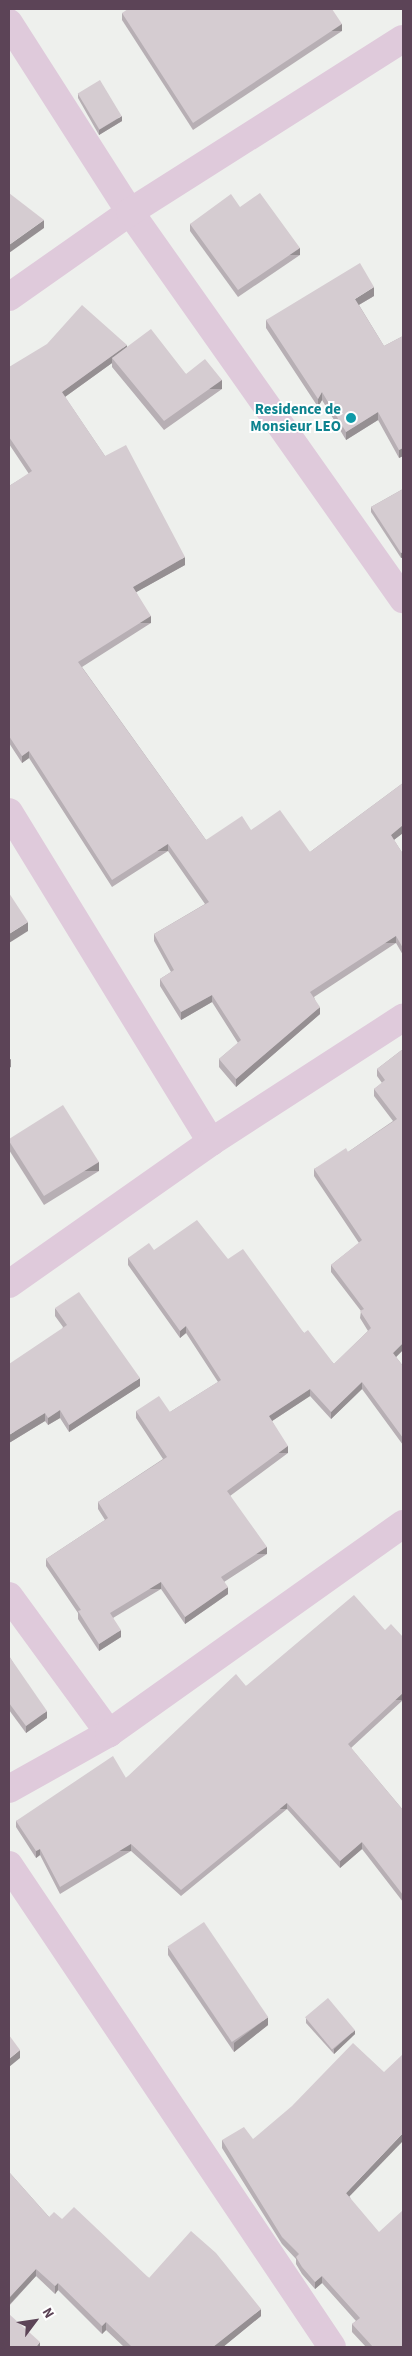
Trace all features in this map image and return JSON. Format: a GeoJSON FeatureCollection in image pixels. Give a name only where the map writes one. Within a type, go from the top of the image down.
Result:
{"type":"FeatureCollection","features":[{"type":"Feature","properties":{"kind":"street"},"geometry":{"type":"LineString","coordinates":[[9,24],[130,212],[402,595]]}},
{"type":"Feature","properties":{"kind":"street"},"geometry":{"type":"LineString","coordinates":[[9,297],[130,212],[403,39]]}},
{"type":"Feature","properties":{"kind":"street"},"geometry":{"type":"LineString","coordinates":[[9,812],[211,1142]]}},
{"type":"Feature","properties":{"kind":"street"},"geometry":{"type":"LineString","coordinates":[[9,1284],[211,1142],[403,1018]]}},
{"type":"Feature","properties":{"kind":"street"},"geometry":{"type":"LineString","coordinates":[[9,1789],[109,1733],[402,1529]]}},
{"type":"Feature","properties":{"kind":"street"},"geometry":{"type":"LineString","coordinates":[[9,1596],[109,1733]]}},
{"type":"Feature","properties":{"kind":"street"},"geometry":{"type":"LineString","coordinates":[[9,1865],[332,2347]]}},
{"type":"Feature","properties":{"kind":"building"},"geometry":{"type":"Polygon","coordinates":[[[128,9],[332,9],[342,24],[193,123],[122,13],[128,9]]]}},
{"type":"Feature","properties":{"kind":"building"},"geometry":{"type":"Polygon","coordinates":[[[100,80],[122,116],[99,129],[78,93],[100,80]]]}},
{"type":"Feature","properties":{"kind":"building"},"geometry":{"type":"Polygon","coordinates":[[[9,193],[44,220],[9,245],[9,193]]]}},
{"type":"Feature","properties":{"kind":"building"},"geometry":{"type":"Polygon","coordinates":[[[260,193],[300,248],[238,290],[190,224],[231,194],[240,207],[260,193]]]}},
{"type":"Feature","properties":{"kind":"building"},"geometry":{"type":"Polygon","coordinates":[[[360,263],[374,287],[355,299],[384,346],[403,336],[403,448],[399,450],[378,412],[346,432],[322,392],[318,399],[266,320],[360,263]]]}},
{"type":"Feature","properties":{"kind":"building"},"geometry":{"type":"Polygon","coordinates":[[[82,305],[127,345],[62,392],[105,456],[126,445],[185,557],[133,587],[151,616],[78,662],[206,840],[242,816],[251,830],[280,810],[310,852],[403,783],[403,825],[391,835],[403,854],[403,948],[396,936],[310,992],[320,1007],[236,1079],[219,1059],[241,1040],[212,995],[181,1012],[160,979],[174,970],[154,934],[209,902],[168,844],[112,880],[29,751],[22,756],[9,736],[9,486],[32,471],[9,437],[9,367],[47,344],[82,305]]]}},
{"type":"Feature","properties":{"kind":"building"},"geometry":{"type":"Polygon","coordinates":[[[151,329],[186,374],[205,359],[222,380],[164,421],[112,358],[151,329]]]}},
{"type":"Feature","properties":{"kind":"building"},"geometry":{"type":"Polygon","coordinates":[[[403,489],[403,552],[401,553],[371,507],[403,489]]]}},
{"type":"Feature","properties":{"kind":"building"},"geometry":{"type":"Polygon","coordinates":[[[9,893],[28,922],[9,934],[9,893]]]}},
{"type":"Feature","properties":{"kind":"building"},"geometry":{"type":"Polygon","coordinates":[[[403,1049],[403,1343],[393,1353],[403,1366],[403,1438],[362,1382],[331,1412],[310,1389],[269,1416],[288,1446],[227,1491],[267,1547],[221,1577],[228,1587],[185,1617],[161,1582],[110,1613],[121,1630],[99,1644],[78,1611],[81,1610],[46,1559],[108,1518],[98,1502],[167,1457],[136,1411],[159,1396],[170,1412],[221,1380],[186,1326],[180,1331],[128,1258],[149,1243],[154,1250],[197,1220],[228,1259],[243,1249],[304,1333],[308,1330],[334,1364],[371,1328],[360,1311],[364,1309],[331,1265],[362,1240],[314,1169],[346,1148],[348,1152],[397,1119],[374,1089],[385,1080],[377,1069],[403,1049]]]}},
{"type":"Feature","properties":{"kind":"building"},"geometry":{"type":"Polygon","coordinates":[[[63,1105],[99,1162],[44,1196],[9,1139],[63,1105]]]}},
{"type":"Feature","properties":{"kind":"building"},"geometry":{"type":"Polygon","coordinates":[[[79,1292],[140,1378],[69,1425],[60,1410],[48,1418],[45,1413],[9,1435],[9,1364],[67,1325],[55,1308],[79,1292]]]}},
{"type":"Feature","properties":{"kind":"building"},"geometry":{"type":"Polygon","coordinates":[[[354,1595],[385,1630],[391,1624],[403,1637],[403,1693],[348,1744],[403,1810],[403,1895],[362,1842],[340,1861],[287,1803],[181,1890],[131,1844],[60,1887],[40,1849],[36,1851],[16,1821],[113,1756],[126,1778],[236,1674],[246,1686],[354,1595]]]}},
{"type":"Feature","properties":{"kind":"building"},"geometry":{"type":"Polygon","coordinates":[[[9,1656],[47,1711],[26,1726],[9,1703],[9,1656]]]}},
{"type":"Feature","properties":{"kind":"building"},"geometry":{"type":"Polygon","coordinates":[[[204,1922],[268,2017],[232,2042],[168,1947],[204,1922]]]}},
{"type":"Feature","properties":{"kind":"building"},"geometry":{"type":"Polygon","coordinates":[[[328,1998],[355,2030],[332,2049],[305,2017],[328,1998]]]}},
{"type":"Feature","properties":{"kind":"building"},"geometry":{"type":"Polygon","coordinates":[[[9,2035],[20,2050],[9,2059],[9,2035]]]}},
{"type":"Feature","properties":{"kind":"building"},"geometry":{"type":"Polygon","coordinates":[[[353,2043],[384,2072],[403,2054],[403,2133],[346,2193],[379,2232],[403,2210],[403,2347],[373,2347],[352,2324],[360,2318],[322,2276],[315,2282],[296,2257],[299,2254],[282,2237],[222,2140],[244,2127],[253,2139],[292,2106],[353,2043]]]}},
{"type":"Feature","properties":{"kind":"building"},"geometry":{"type":"Polygon","coordinates":[[[9,2172],[49,2217],[54,2212],[62,2219],[74,2207],[149,2278],[191,2231],[216,2253],[261,2309],[213,2347],[132,2347],[106,2322],[102,2326],[58,2283],[55,2286],[36,2269],[9,2298],[9,2172]]]}},
{"type":"Feature","properties":{"kind":"building"},"geometry":{"type":"Polygon","coordinates":[[[9,2314],[40,2342],[36,2347],[9,2347],[9,2314]]]}},
{"type":"Feature","properties":{"kind":"place","name":"Residence de Monsieur LEO"},"geometry":{"type":"Point","coordinates":[351,418]}}]}
